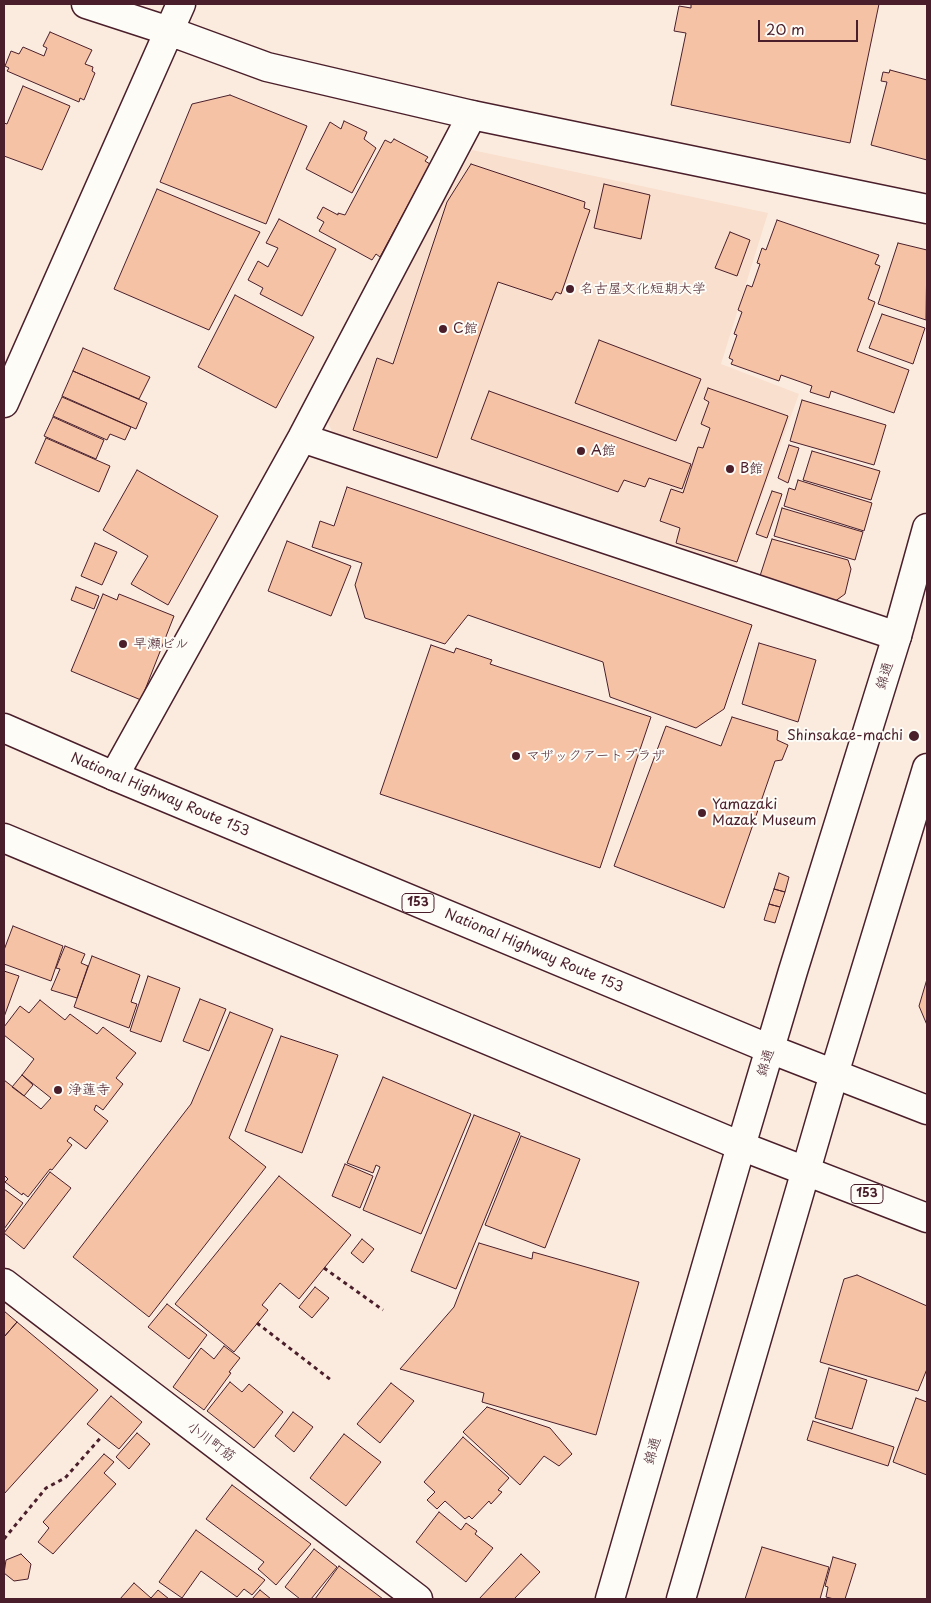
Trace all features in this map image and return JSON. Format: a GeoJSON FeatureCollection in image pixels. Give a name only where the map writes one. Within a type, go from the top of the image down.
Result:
{"type":"FeatureCollection","features":[{"type":"Feature","properties":{"kind":"main road"},"geometry":{"type":"LineString","coordinates":[[86,4],[169,31],[267,67],[472,115],[927,208]]}},
{"type":"Feature","properties":{"kind":"main road"},"geometry":{"type":"LineString","coordinates":[[4,403],[181,4]]}},
{"type":"Feature","properties":{"kind":"main road"},"geometry":{"type":"LineString","coordinates":[[114,776],[302,438],[472,115]]}},
{"type":"Feature","properties":{"kind":"main road"},"geometry":{"type":"LineString","coordinates":[[302,438],[897,636]]}},
{"type":"Feature","properties":{"kind":"main road","name":"錦通"},"geometry":{"type":"LineString","coordinates":[[610,1599],[741,1146],[897,636],[927,528]]}},
{"type":"Feature","properties":{"kind":"main road","name":"National Highway Route 153"},"geometry":{"type":"LineString","coordinates":[[4,728],[114,776],[770,1049],[927,1110]]}},
{"type":"Feature","properties":{"kind":"main road"},"geometry":{"type":"LineString","coordinates":[[681,1599],[808,1171],[834,1074],[927,768]]}},
{"type":"Feature","properties":{"kind":"main road","name":"153"},"geometry":{"type":"LineString","coordinates":[[4,838],[741,1146],[927,1218]]}},
{"type":"Feature","properties":{"kind":"main road","name":"小川町筋"},"geometry":{"type":"LineString","coordinates":[[4,1283],[418,1599]]}},
{"type":"Feature","properties":{"kind":"path"},"geometry":{"type":"LineString","coordinates":[[324,1268],[383,1310]]}},
{"type":"Feature","properties":{"kind":"path"},"geometry":{"type":"LineString","coordinates":[[256,1323],[331,1380]]}},
{"type":"Feature","properties":{"kind":"path"},"geometry":{"type":"LineString","coordinates":[[4,1539],[46,1488],[65,1478],[102,1436]]}},
{"type":"Feature","properties":{"kind":"shaded area","name":"名古屋文化短期大学"},"geometry":{"type":"Polygon","coordinates":[[[472,150],[768,213],[721,364],[799,394],[735,569],[335,438],[326,418],[472,150]]]}},
{"type":"Feature","properties":{"kind":"building"},"geometry":{"type":"Polygon","coordinates":[[[691,4],[879,4],[850,143],[671,105],[686,33],[674,31],[679,6],[691,8],[691,4]]]}},
{"type":"Feature","properties":{"kind":"building"},"geometry":{"type":"Polygon","coordinates":[[[50,32],[92,50],[85,64],[93,67],[92,71],[95,73],[84,100],[80,98],[79,102],[7,71],[9,68],[5,66],[11,51],[19,54],[23,47],[44,56],[47,48],[43,46],[50,32]]]}},
{"type":"Feature","properties":{"kind":"building"},"geometry":{"type":"Polygon","coordinates":[[[890,70],[927,80],[927,160],[871,145],[887,82],[881,81],[883,72],[889,73],[890,70]]]}},
{"type":"Feature","properties":{"kind":"building"},"geometry":{"type":"Polygon","coordinates":[[[23,86],[70,106],[42,170],[4,156],[4,123],[7,124],[23,86]]]}},
{"type":"Feature","properties":{"kind":"building"},"geometry":{"type":"Polygon","coordinates":[[[230,95],[307,126],[266,224],[160,182],[192,104],[230,95]]]}},
{"type":"Feature","properties":{"kind":"building"},"geometry":{"type":"Polygon","coordinates":[[[344,121],[367,132],[364,139],[376,148],[352,193],[306,169],[330,122],[341,129],[344,121]]]}},
{"type":"Feature","properties":{"kind":"building"},"geometry":{"type":"Polygon","coordinates":[[[394,139],[428,157],[425,161],[430,164],[380,257],[376,254],[372,260],[319,231],[324,222],[317,218],[323,207],[338,215],[338,213],[345,215],[385,140],[391,143],[394,139]]]}},
{"type":"Feature","properties":{"kind":"building","name":"C館"},"geometry":{"type":"Polygon","coordinates":[[[471,164],[585,202],[584,208],[590,210],[561,294],[556,292],[552,300],[498,282],[437,458],[353,430],[377,358],[393,364],[447,202],[471,164]]]}},
{"type":"Feature","properties":{"kind":"building"},"geometry":{"type":"Polygon","coordinates":[[[604,184],[650,195],[641,239],[594,228],[604,184]]]}},
{"type":"Feature","properties":{"kind":"building"},"geometry":{"type":"Polygon","coordinates":[[[157,189],[260,232],[209,330],[114,289],[157,189]]]}},
{"type":"Feature","properties":{"kind":"building"},"geometry":{"type":"Polygon","coordinates":[[[279,219],[336,249],[302,316],[260,294],[263,288],[248,280],[258,261],[268,267],[278,248],[266,243],[279,219]]]}},
{"type":"Feature","properties":{"kind":"building"},"geometry":{"type":"Polygon","coordinates":[[[777,220],[879,255],[875,264],[880,266],[868,299],[875,302],[857,351],[909,370],[894,413],[831,391],[829,398],[810,392],[812,386],[781,375],[779,381],[731,364],[733,360],[729,358],[737,335],[734,334],[742,312],[738,310],[747,285],[752,287],[760,264],[757,263],[762,248],[766,250],[777,220]]]}},
{"type":"Feature","properties":{"kind":"building"},"geometry":{"type":"Polygon","coordinates":[[[730,232],[750,240],[737,276],[715,268],[730,232]]]}},
{"type":"Feature","properties":{"kind":"building"},"geometry":{"type":"Polygon","coordinates":[[[898,243],[927,250],[926,320],[878,304],[898,243]]]}},
{"type":"Feature","properties":{"kind":"building"},"geometry":{"type":"Polygon","coordinates":[[[235,295],[314,337],[276,408],[198,367],[235,295]]]}},
{"type":"Feature","properties":{"kind":"building"},"geometry":{"type":"Polygon","coordinates":[[[882,314],[925,328],[913,364],[869,348],[882,314]]]}},
{"type":"Feature","properties":{"kind":"building"},"geometry":{"type":"Polygon","coordinates":[[[599,340],[701,379],[676,441],[575,403],[599,340]]]}},
{"type":"Feature","properties":{"kind":"building"},"geometry":{"type":"Polygon","coordinates":[[[83,348],[150,377],[139,399],[73,371],[83,348]]]}},
{"type":"Feature","properties":{"kind":"building"},"geometry":{"type":"Polygon","coordinates":[[[73,371],[147,403],[136,429],[62,396],[73,371]]]}},
{"type":"Feature","properties":{"kind":"building","name":"B館"},"geometry":{"type":"Polygon","coordinates":[[[708,388],[788,416],[737,562],[676,543],[680,528],[660,521],[671,489],[683,493],[698,447],[703,448],[710,428],[701,424],[709,402],[704,399],[708,388]]]}},
{"type":"Feature","properties":{"kind":"building","name":"A館"},"geometry":{"type":"Polygon","coordinates":[[[489,391],[691,464],[682,489],[649,478],[645,487],[624,480],[618,492],[471,439],[489,391]]]}},
{"type":"Feature","properties":{"kind":"building"},"geometry":{"type":"Polygon","coordinates":[[[62,397],[131,427],[125,440],[110,434],[107,440],[53,416],[62,397]]]}},
{"type":"Feature","properties":{"kind":"building"},"geometry":{"type":"Polygon","coordinates":[[[802,400],[886,425],[874,465],[790,441],[802,400]]]}},
{"type":"Feature","properties":{"kind":"building"},"geometry":{"type":"Polygon","coordinates":[[[53,417],[104,440],[96,459],[44,436],[53,417]]]}},
{"type":"Feature","properties":{"kind":"building"},"geometry":{"type":"Polygon","coordinates":[[[46,438],[110,466],[99,492],[35,463],[46,438]]]}},
{"type":"Feature","properties":{"kind":"building"},"geometry":{"type":"Polygon","coordinates":[[[789,445],[799,448],[788,483],[778,478],[789,445]]]}},
{"type":"Feature","properties":{"kind":"building"},"geometry":{"type":"Polygon","coordinates":[[[812,451],[880,471],[871,500],[803,480],[812,451]]]}},
{"type":"Feature","properties":{"kind":"building"},"geometry":{"type":"Polygon","coordinates":[[[137,470],[218,516],[168,605],[131,584],[148,556],[103,530],[137,470]]]}},
{"type":"Feature","properties":{"kind":"building"},"geometry":{"type":"Polygon","coordinates":[[[798,480],[872,503],[864,531],[784,506],[789,488],[795,490],[798,480]]]}},
{"type":"Feature","properties":{"kind":"building"},"geometry":{"type":"Polygon","coordinates":[[[347,487],[752,625],[724,709],[696,728],[610,697],[603,662],[468,615],[445,644],[365,618],[355,585],[362,563],[312,547],[320,521],[334,526],[347,487]]]}},
{"type":"Feature","properties":{"kind":"building"},"geometry":{"type":"Polygon","coordinates":[[[772,491],[782,494],[767,538],[756,534],[772,491]]]}},
{"type":"Feature","properties":{"kind":"building"},"geometry":{"type":"Polygon","coordinates":[[[782,508],[863,532],[855,560],[774,536],[782,508]]]}},
{"type":"Feature","properties":{"kind":"building"},"geometry":{"type":"Polygon","coordinates":[[[772,539],[848,560],[851,569],[845,594],[834,602],[759,579],[772,539]]]}},
{"type":"Feature","properties":{"kind":"building"},"geometry":{"type":"Polygon","coordinates":[[[287,541],[351,566],[331,616],[268,591],[287,541]]]}},
{"type":"Feature","properties":{"kind":"building"},"geometry":{"type":"Polygon","coordinates":[[[95,543],[117,552],[102,585],[81,576],[95,543]]]}},
{"type":"Feature","properties":{"kind":"building"},"geometry":{"type":"Polygon","coordinates":[[[76,587],[99,596],[94,609],[71,600],[76,587]]]}},
{"type":"Feature","properties":{"kind":"building","name":"早瀬ビル"},"geometry":{"type":"Polygon","coordinates":[[[103,594],[117,600],[119,594],[174,616],[141,700],[71,671],[103,594]]]}},
{"type":"Feature","properties":{"kind":"building"},"geometry":{"type":"Polygon","coordinates":[[[759,643],[816,660],[798,722],[742,704],[759,643]]]}},
{"type":"Feature","properties":{"kind":"building","name":"マザックアートプラザ"},"geometry":{"type":"Polygon","coordinates":[[[431,645],[454,653],[456,648],[492,660],[490,664],[651,717],[600,868],[380,794],[431,645]]]}},
{"type":"Feature","properties":{"kind":"building"},"geometry":{"type":"Polygon","coordinates":[[[732,717],[778,731],[777,740],[788,745],[782,760],[775,761],[724,908],[614,866],[666,726],[721,746],[732,717]]]}},
{"type":"Feature","properties":{"kind":"building"},"geometry":{"type":"Polygon","coordinates":[[[779,873],[789,877],[785,892],[774,889],[779,873]]]}},
{"type":"Feature","properties":{"kind":"building"},"geometry":{"type":"Polygon","coordinates":[[[774,889],[785,892],[780,907],[769,904],[774,889]]]}},
{"type":"Feature","properties":{"kind":"building"},"geometry":{"type":"Polygon","coordinates":[[[769,904],[780,907],[775,923],[764,920],[769,904]]]}},
{"type":"Feature","properties":{"kind":"building"},"geometry":{"type":"Polygon","coordinates":[[[13,926],[63,946],[51,981],[4,964],[4,950],[13,926]]]}},
{"type":"Feature","properties":{"kind":"building"},"geometry":{"type":"Polygon","coordinates":[[[65,946],[85,954],[81,963],[88,966],[77,998],[51,990],[60,969],[56,968],[65,946]]]}},
{"type":"Feature","properties":{"kind":"building"},"geometry":{"type":"Polygon","coordinates":[[[92,956],[140,975],[131,1002],[137,1004],[129,1028],[74,1007],[92,956]]]}},
{"type":"Feature","properties":{"kind":"building"},"geometry":{"type":"Polygon","coordinates":[[[4,971],[19,976],[4,1017],[4,971]]]}},
{"type":"Feature","properties":{"kind":"building"},"geometry":{"type":"Polygon","coordinates":[[[148,976],[180,988],[161,1042],[130,1031],[148,976]]]}},
{"type":"Feature","properties":{"kind":"building"},"geometry":{"type":"Polygon","coordinates":[[[927,979],[927,1025],[919,1006],[927,979]]]}},
{"type":"Feature","properties":{"kind":"building"},"geometry":{"type":"Polygon","coordinates":[[[200,999],[226,1009],[209,1051],[183,1041],[200,999]]]}},
{"type":"Feature","properties":{"kind":"building"},"geometry":{"type":"Polygon","coordinates":[[[40,1000],[65,1020],[70,1014],[97,1034],[103,1027],[136,1053],[116,1078],[123,1084],[103,1110],[96,1105],[94,1110],[108,1121],[86,1149],[70,1137],[67,1141],[72,1145],[28,1197],[23,1193],[22,1195],[5,1182],[8,1179],[4,1175],[4,1080],[41,1109],[51,1098],[22,1075],[34,1059],[4,1035],[4,1027],[20,1006],[29,1013],[40,1000]]]}},
{"type":"Feature","properties":{"kind":"building"},"geometry":{"type":"Polygon","coordinates":[[[230,1012],[273,1029],[229,1138],[266,1167],[149,1317],[73,1257],[191,1104],[230,1012]]]}},
{"type":"Feature","properties":{"kind":"building"},"geometry":{"type":"Polygon","coordinates":[[[281,1036],[338,1055],[302,1153],[245,1131],[281,1036]]]}},
{"type":"Feature","properties":{"kind":"building"},"geometry":{"type":"Polygon","coordinates":[[[22,1075],[33,1085],[24,1096],[12,1087],[22,1075]]]}},
{"type":"Feature","properties":{"kind":"building"},"geometry":{"type":"Polygon","coordinates":[[[383,1077],[471,1114],[421,1234],[363,1210],[380,1167],[376,1165],[373,1173],[347,1163],[383,1077]]]}},
{"type":"Feature","properties":{"kind":"building"},"geometry":{"type":"Polygon","coordinates":[[[474,1115],[520,1133],[456,1289],[411,1271],[474,1115]]]}},
{"type":"Feature","properties":{"kind":"building"},"geometry":{"type":"Polygon","coordinates":[[[521,1136],[580,1159],[545,1248],[485,1225],[521,1136]]]}},
{"type":"Feature","properties":{"kind":"building"},"geometry":{"type":"Polygon","coordinates":[[[345,1164],[373,1176],[360,1208],[332,1196],[345,1164]]]}},
{"type":"Feature","properties":{"kind":"building"},"geometry":{"type":"Polygon","coordinates":[[[50,1172],[71,1188],[24,1249],[4,1233],[50,1172]]]}},
{"type":"Feature","properties":{"kind":"building"},"geometry":{"type":"Polygon","coordinates":[[[279,1176],[351,1235],[299,1299],[280,1283],[262,1305],[268,1310],[234,1352],[175,1304],[279,1176]]]}},
{"type":"Feature","properties":{"kind":"building"},"geometry":{"type":"Polygon","coordinates":[[[4,1189],[23,1203],[4,1229],[4,1189]]]}},
{"type":"Feature","properties":{"kind":"building"},"geometry":{"type":"Polygon","coordinates":[[[362,1239],[374,1249],[363,1263],[351,1253],[362,1239]]]}},
{"type":"Feature","properties":{"kind":"building"},"geometry":{"type":"Polygon","coordinates":[[[479,1243],[532,1259],[533,1252],[639,1282],[596,1435],[482,1402],[484,1393],[400,1369],[454,1307],[479,1243]]]}},
{"type":"Feature","properties":{"kind":"building"},"geometry":{"type":"Polygon","coordinates":[[[857,1275],[927,1306],[927,1369],[918,1391],[820,1362],[844,1279],[857,1275]]]}},
{"type":"Feature","properties":{"kind":"building"},"geometry":{"type":"Polygon","coordinates":[[[315,1287],[329,1298],[312,1318],[299,1307],[315,1287]]]}},
{"type":"Feature","properties":{"kind":"building"},"geometry":{"type":"Polygon","coordinates":[[[167,1304],[207,1335],[189,1359],[148,1327],[167,1304]]]}},
{"type":"Feature","properties":{"kind":"building"},"geometry":{"type":"Polygon","coordinates":[[[4,1311],[17,1322],[4,1337],[4,1311]]]}},
{"type":"Feature","properties":{"kind":"building"},"geometry":{"type":"Polygon","coordinates":[[[17,1322],[98,1390],[4,1494],[4,1337],[17,1322]]]}},
{"type":"Feature","properties":{"kind":"building"},"geometry":{"type":"Polygon","coordinates":[[[224,1346],[240,1358],[204,1410],[173,1387],[201,1348],[214,1359],[224,1346]]]}},
{"type":"Feature","properties":{"kind":"building"},"geometry":{"type":"Polygon","coordinates":[[[829,1368],[867,1380],[852,1429],[815,1418],[829,1368]]]}},
{"type":"Feature","properties":{"kind":"building"},"geometry":{"type":"Polygon","coordinates":[[[230,1382],[242,1392],[249,1384],[283,1412],[254,1448],[207,1411],[230,1382]]]}},
{"type":"Feature","properties":{"kind":"building"},"geometry":{"type":"Polygon","coordinates":[[[391,1383],[414,1401],[380,1443],[357,1424],[391,1383]]]}},
{"type":"Feature","properties":{"kind":"building"},"geometry":{"type":"Polygon","coordinates":[[[111,1396],[142,1422],[119,1449],[87,1424],[111,1396]]]}},
{"type":"Feature","properties":{"kind":"building"},"geometry":{"type":"Polygon","coordinates":[[[916,1398],[927,1402],[927,1475],[893,1462],[916,1398]]]}},
{"type":"Feature","properties":{"kind":"building"},"geometry":{"type":"Polygon","coordinates":[[[487,1407],[550,1428],[572,1454],[559,1466],[544,1456],[520,1485],[463,1432],[487,1407]]]}},
{"type":"Feature","properties":{"kind":"building"},"geometry":{"type":"Polygon","coordinates":[[[293,1412],[313,1427],[294,1452],[275,1436],[293,1412]]]}},
{"type":"Feature","properties":{"kind":"building"},"geometry":{"type":"Polygon","coordinates":[[[813,1421],[894,1447],[888,1466],[807,1440],[813,1421]]]}},
{"type":"Feature","properties":{"kind":"building"},"geometry":{"type":"Polygon","coordinates":[[[137,1433],[150,1444],[129,1469],[116,1457],[137,1433]]]}},
{"type":"Feature","properties":{"kind":"building"},"geometry":{"type":"Polygon","coordinates":[[[344,1434],[381,1462],[346,1506],[310,1478],[344,1434]]]}},
{"type":"Feature","properties":{"kind":"building"},"geometry":{"type":"Polygon","coordinates":[[[463,1437],[509,1478],[498,1490],[502,1492],[491,1504],[489,1501],[472,1519],[469,1516],[465,1519],[445,1501],[437,1509],[427,1500],[435,1492],[424,1482],[463,1437]]]}},
{"type":"Feature","properties":{"kind":"building"},"geometry":{"type":"Polygon","coordinates":[[[104,1454],[114,1462],[104,1473],[116,1484],[53,1554],[38,1542],[49,1528],[43,1522],[104,1454]]]}},
{"type":"Feature","properties":{"kind":"building"},"geometry":{"type":"Polygon","coordinates":[[[232,1485],[311,1544],[276,1585],[258,1569],[264,1562],[206,1519],[232,1485]]]}},
{"type":"Feature","properties":{"kind":"building"},"geometry":{"type":"Polygon","coordinates":[[[439,1512],[461,1530],[466,1523],[477,1531],[475,1534],[493,1548],[466,1582],[416,1542],[439,1512]]]}},
{"type":"Feature","properties":{"kind":"building"},"geometry":{"type":"Polygon","coordinates":[[[196,1530],[265,1580],[252,1595],[244,1589],[237,1597],[201,1571],[182,1598],[159,1582],[196,1530]]]}},
{"type":"Feature","properties":{"kind":"building"},"geometry":{"type":"Polygon","coordinates":[[[762,1547],[829,1567],[820,1599],[745,1599],[762,1547]]]}},
{"type":"Feature","properties":{"kind":"building"},"geometry":{"type":"Polygon","coordinates":[[[314,1549],[337,1567],[311,1599],[300,1599],[285,1587],[314,1549]]]}},
{"type":"Feature","properties":{"kind":"building"},"geometry":{"type":"Polygon","coordinates":[[[21,1554],[31,1564],[28,1579],[14,1581],[4,1573],[6,1560],[21,1554]]]}},
{"type":"Feature","properties":{"kind":"building"},"geometry":{"type":"Polygon","coordinates":[[[521,1554],[540,1572],[514,1599],[479,1599],[521,1554]]]}},
{"type":"Feature","properties":{"kind":"building"},"geometry":{"type":"Polygon","coordinates":[[[833,1557],[856,1564],[845,1599],[826,1597],[828,1587],[825,1586],[833,1557]]]}},
{"type":"Feature","properties":{"kind":"building"},"geometry":{"type":"Polygon","coordinates":[[[339,1566],[383,1599],[315,1599],[339,1566]]]}},
{"type":"Feature","properties":{"kind":"building"},"geometry":{"type":"Polygon","coordinates":[[[134,1583],[151,1598],[158,1590],[169,1599],[120,1599],[134,1583]]]}},
{"type":"Feature","properties":{"kind":"building"},"geometry":{"type":"Polygon","coordinates":[[[260,1590],[271,1599],[252,1599],[260,1590]]]}},
{"type":"Feature","properties":{"kind":"place","name":"名古屋文化短期大学"},"geometry":{"type":"Point","coordinates":[570,289]}},
{"type":"Feature","properties":{"kind":"place","name":"C館"},"geometry":{"type":"Point","coordinates":[443,329]}},
{"type":"Feature","properties":{"kind":"place","name":"A館"},"geometry":{"type":"Point","coordinates":[581,451]}},
{"type":"Feature","properties":{"kind":"place","name":"B館"},"geometry":{"type":"Point","coordinates":[730,469]}},
{"type":"Feature","properties":{"kind":"place","name":"早瀬ビル"},"geometry":{"type":"Point","coordinates":[123,644]}},
{"type":"Feature","properties":{"kind":"place","name":"Shinsakae-machi"},"geometry":{"type":"Point","coordinates":[914,736]}},
{"type":"Feature","properties":{"kind":"place","name":"マザックアートプラザ"},"geometry":{"type":"Point","coordinates":[516,756]}},
{"type":"Feature","properties":{"kind":"place","name":"Yamazaki Mazak Museum"},"geometry":{"type":"Point","coordinates":[702,813]}},
{"type":"Feature","properties":{"kind":"place","name":"浄蓮寺"},"geometry":{"type":"Point","coordinates":[58,1090]}}]}
